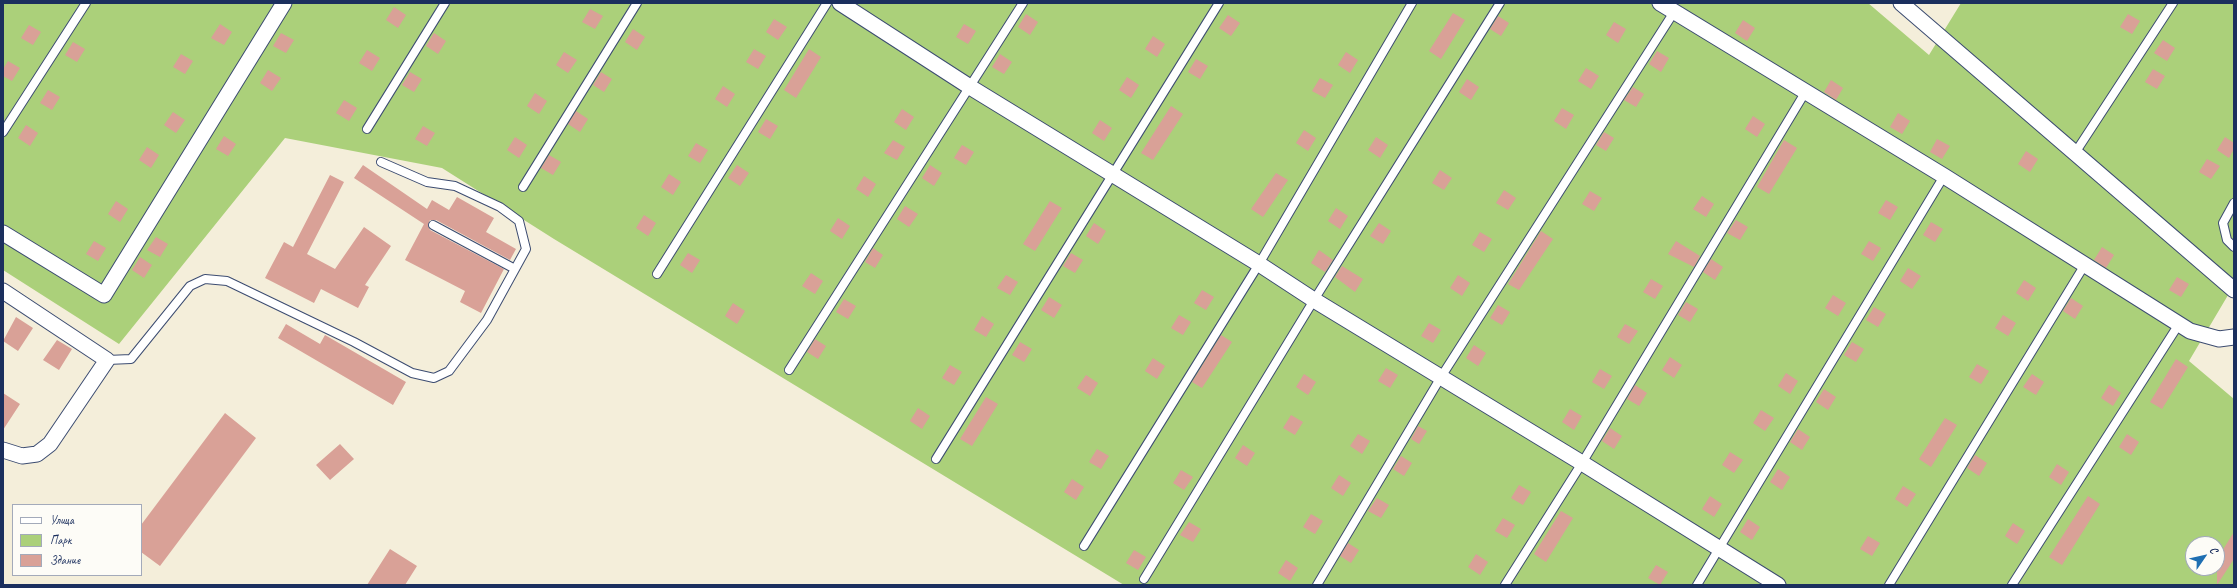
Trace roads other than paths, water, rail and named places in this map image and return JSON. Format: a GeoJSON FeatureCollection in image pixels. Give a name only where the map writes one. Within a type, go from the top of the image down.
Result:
{"type":"FeatureCollection","features":[{"type":"Feature","properties":{"kind":"street"},"geometry":{"type":"LineString","coordinates":[[3,233],[104,295],[284,3]]}},
{"type":"Feature","properties":{"kind":"street"},"geometry":{"type":"LineString","coordinates":[[840,3],[970,87],[1778,585]]}},
{"type":"Feature","properties":{"kind":"street"},"geometry":{"type":"LineString","coordinates":[[1660,3],[1944,176],[2084,266],[2190,331],[2219,339],[2234,337]]}},
{"type":"Feature","properties":{"kind":"street"},"geometry":{"type":"LineString","coordinates":[[1908,6],[2074,153],[2234,290]]}},
{"type":"Feature","properties":{"kind":"street"},"geometry":{"type":"LineString","coordinates":[[3,291],[107,360],[50,444],[37,454],[22,456],[3,450]]}},
{"type":"Feature","properties":{"kind":"lane"},"geometry":{"type":"LineString","coordinates":[[3,132],[86,3]]}},
{"type":"Feature","properties":{"kind":"lane"},"geometry":{"type":"LineString","coordinates":[[367,129],[445,3]]}},
{"type":"Feature","properties":{"kind":"lane"},"geometry":{"type":"LineString","coordinates":[[523,187],[637,3]]}},
{"type":"Feature","properties":{"kind":"lane"},"geometry":{"type":"LineString","coordinates":[[657,274],[827,3]]}},
{"type":"Feature","properties":{"kind":"lane"},"geometry":{"type":"LineString","coordinates":[[789,370],[1023,3]]}},
{"type":"Feature","properties":{"kind":"lane"},"geometry":{"type":"LineString","coordinates":[[936,459],[1114,175],[1219,3]]}},
{"type":"Feature","properties":{"kind":"lane"},"geometry":{"type":"LineString","coordinates":[[1084,546],[1259,264],[1412,3]]}},
{"type":"Feature","properties":{"kind":"lane"},"geometry":{"type":"LineString","coordinates":[[1144,579],[1314,300],[1500,3]]}},
{"type":"Feature","properties":{"kind":"lane"},"geometry":{"type":"LineString","coordinates":[[2074,153],[2173,3]]}},
{"type":"Feature","properties":{"kind":"lane"},"geometry":{"type":"LineString","coordinates":[[1317,585],[1441,377],[1674,12]]}},
{"type":"Feature","properties":{"kind":"lane"},"geometry":{"type":"LineString","coordinates":[[1505,585],[1582,463],[1806,91]]}},
{"type":"Feature","properties":{"kind":"lane"},"geometry":{"type":"LineString","coordinates":[[107,360],[131,359],[190,286],[205,279],[227,280],[354,342],[412,373],[434,378],[450,371],[486,320],[526,249],[519,221],[500,206],[455,186],[427,182],[381,162]]}},
{"type":"Feature","properties":{"kind":"lane"},"geometry":{"type":"LineString","coordinates":[[1697,585],[1944,176]]}},
{"type":"Feature","properties":{"kind":"lane"},"geometry":{"type":"LineString","coordinates":[[2234,203],[2224,223],[2227,240],[2234,247]]}},
{"type":"Feature","properties":{"kind":"lane"},"geometry":{"type":"LineString","coordinates":[[432,225],[515,269]]}},
{"type":"Feature","properties":{"kind":"lane"},"geometry":{"type":"LineString","coordinates":[[1889,585],[2084,266]]}},
{"type":"Feature","properties":{"kind":"lane"},"geometry":{"type":"LineString","coordinates":[[2012,585],[2179,324]]}}]}
